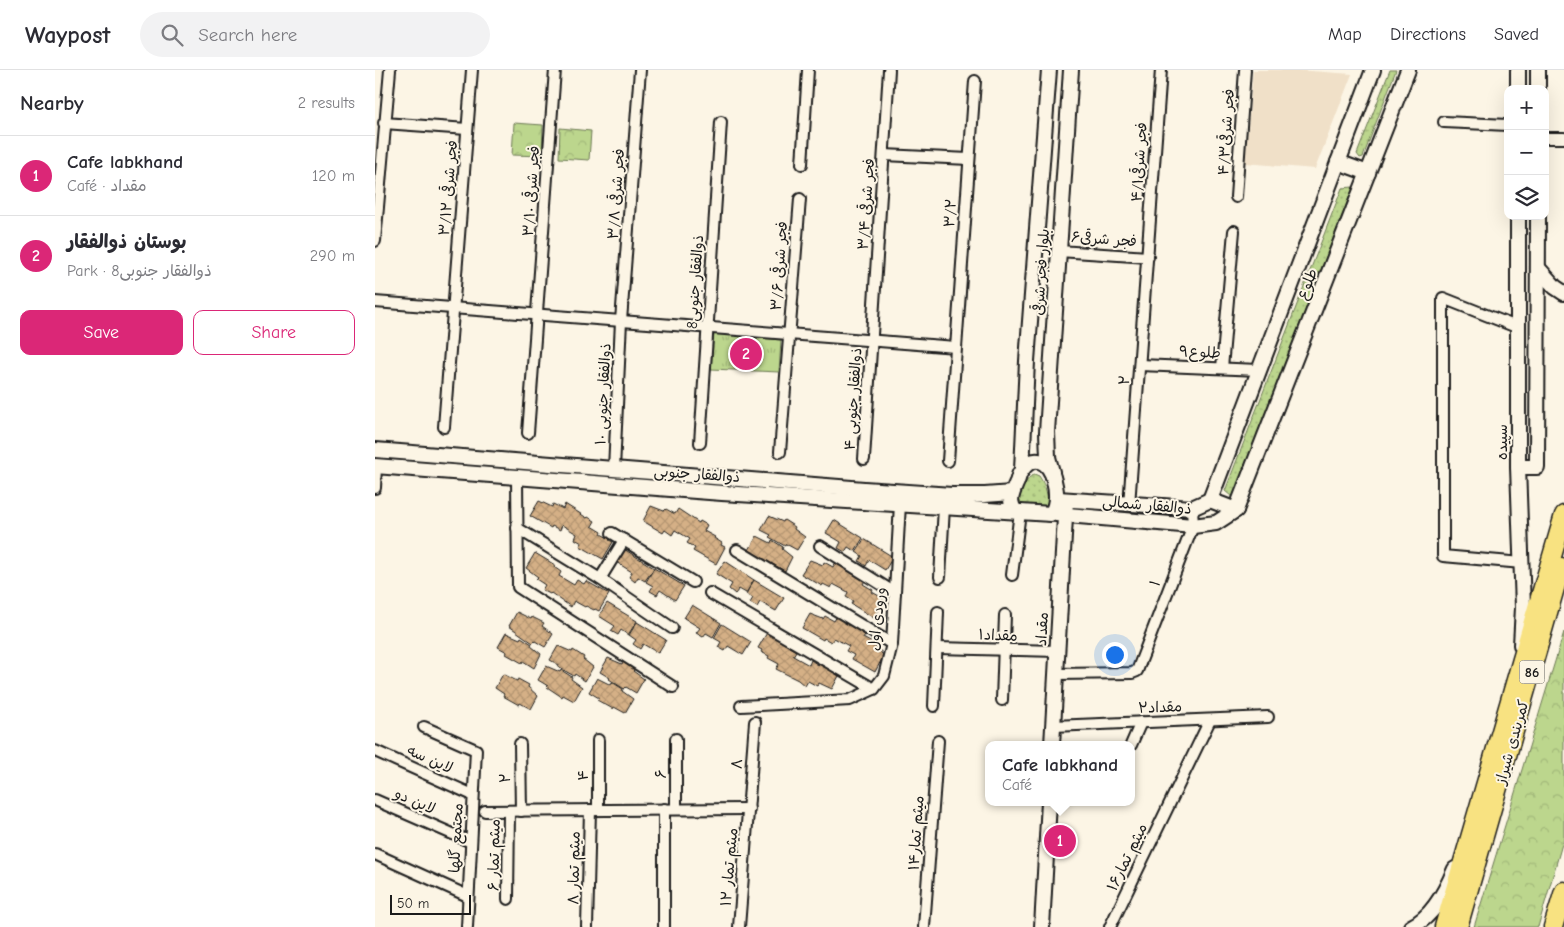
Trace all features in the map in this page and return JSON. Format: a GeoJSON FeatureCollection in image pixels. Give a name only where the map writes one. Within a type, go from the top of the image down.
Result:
{"type":"FeatureCollection","features":[{"type":"Feature","properties":{"kind":"highway"},"geometry":{"type":"LineString","coordinates":[[1444,927],[1564,515]]}},
{"type":"Feature","properties":{"kind":"highway","name":"کمربندی شیراز"},"geometry":{"type":"LineString","coordinates":[[1458,927],[1564,556]]}},
{"type":"Feature","properties":{"kind":"highway"},"geometry":{"type":"LineString","coordinates":[[1553,927],[1564,892]]}},
{"type":"Feature","properties":{"kind":"main road","name":"بلوار فجر شرقی"},"geometry":{"type":"LineString","coordinates":[[1022,470],[1027,361],[1049,70]]}},
{"type":"Feature","properties":{"kind":"main road","name":"بلوار فجر شرقی"},"geometry":{"type":"LineString","coordinates":[[1053,475],[1048,457],[1047,426],[1071,70]]}},
{"type":"Feature","properties":{"kind":"main road","name":"طلوع"},"geometry":{"type":"LineString","coordinates":[[1210,500],[1373,70]]}},
{"type":"Feature","properties":{"kind":"main road","name":"طلوع"},"geometry":{"type":"LineString","coordinates":[[1236,510],[1408,70]]}},
{"type":"Feature","properties":{"kind":"main road"},"geometry":{"type":"LineString","coordinates":[[1518,70],[1518,85]]}},
{"type":"Feature","properties":{"kind":"main road"},"geometry":{"type":"LineString","coordinates":[[1538,70],[1538,85]]}},
{"type":"Feature","properties":{"kind":"main road"},"geometry":{"type":"LineString","coordinates":[[1338,162],[1368,173]]}},
{"type":"Feature","properties":{"kind":"main road","name":"سپیده"},"geometry":{"type":"LineString","coordinates":[[1518,220],[1519,468],[1523,616],[1519,668]]}},
{"type":"Feature","properties":{"kind":"main road"},"geometry":{"type":"LineString","coordinates":[[1519,468],[1537,467],[1538,220]]}},
{"type":"Feature","properties":{"kind":"main road"},"geometry":{"type":"LineString","coordinates":[[1538,268],[1555,287],[1564,293]]}},
{"type":"Feature","properties":{"kind":"main road"},"geometry":{"type":"LineString","coordinates":[[1025,419],[1028,433],[1032,438],[1042,435],[1047,426]]}},
{"type":"Feature","properties":{"kind":"main road","name":"ذوالفقار جنوبی"},"geometry":{"type":"LineString","coordinates":[[375,450],[937,494],[985,495],[1012,493]]}},
{"type":"Feature","properties":{"kind":"main road"},"geometry":{"type":"LineString","coordinates":[[1030,462],[1043,462],[1048,466],[1053,475],[1057,492],[1061,499],[1058,515],[1019,512],[1013,508],[1011,501],[1012,493],[1022,470],[1030,462]]}},
{"type":"Feature","properties":{"kind":"main road","name":"ذوالفقار جنوبی"},"geometry":{"type":"LineString","coordinates":[[375,466],[722,493],[1019,512]]}},
{"type":"Feature","properties":{"kind":"main road"},"geometry":{"type":"LineString","coordinates":[[722,493],[723,478]]}},
{"type":"Feature","properties":{"kind":"main road","name":"ذوالفقار شمالی"},"geometry":{"type":"LineString","coordinates":[[1061,499],[1192,508],[1210,500]]}},
{"type":"Feature","properties":{"kind":"main road"},"geometry":{"type":"LineString","coordinates":[[1210,500],[1236,510]]}},
{"type":"Feature","properties":{"kind":"main road","name":"ذوالفقار شمالی"},"geometry":{"type":"LineString","coordinates":[[1058,515],[1193,526],[1216,523],[1236,510]]}},
{"type":"Feature","properties":{"kind":"main road","name":"مقداد"},"geometry":{"type":"LineString","coordinates":[[1053,741],[1057,652],[1058,515]]}},
{"type":"Feature","properties":{"kind":"main road"},"geometry":{"type":"LineString","coordinates":[[1042,927],[1049,806]]}},
{"type":"Feature","properties":{"kind":"main road"},"geometry":{"type":"LineString","coordinates":[[1411,927],[1417,924],[1439,901],[1454,872],[1475,818]]}},
{"type":"Feature","properties":{"kind":"street"},"geometry":{"type":"LineString","coordinates":[[375,242],[390,70]]}},
{"type":"Feature","properties":{"kind":"street","name":"۳/۱۲ فجر شرقی"},"geometry":{"type":"LineString","coordinates":[[444,427],[472,70]]}},
{"type":"Feature","properties":{"kind":"street","name":"۳/۱۰ فجر شرقی"},"geometry":{"type":"LineString","coordinates":[[528,433],[555,70]]}},
{"type":"Feature","properties":{"kind":"street","name":"۳/۸ فجر شرقی"},"geometry":{"type":"LineString","coordinates":[[621,321],[640,70]]}},
{"type":"Feature","properties":{"kind":"street"},"geometry":{"type":"LineString","coordinates":[[802,164],[808,70]]}},
{"type":"Feature","properties":{"kind":"street","name":"۳/۴ فجر شرقی"},"geometry":{"type":"LineString","coordinates":[[872,341],[889,70]]}},
{"type":"Feature","properties":{"kind":"street","name":"فجر شرقی۴/۱"},"geometry":{"type":"LineString","coordinates":[[1148,257],[1161,70]]}},
{"type":"Feature","properties":{"kind":"street","name":"فجر شرقی۴/۳"},"geometry":{"type":"LineString","coordinates":[[1236,197],[1245,70]]}},
{"type":"Feature","properties":{"kind":"street","name":"۳/۲"},"geometry":{"type":"LineString","coordinates":[[948,462],[975,81]]}},
{"type":"Feature","properties":{"kind":"street","name":"8ذوالفقار جنوبی"},"geometry":{"type":"LineString","coordinates":[[700,443],[721,122]]}},
{"type":"Feature","properties":{"kind":"street"},"geometry":{"type":"LineString","coordinates":[[1444,122],[1504,125]]}},
{"type":"Feature","properties":{"kind":"street"},"geometry":{"type":"LineString","coordinates":[[384,123],[467,129]]}},
{"type":"Feature","properties":{"kind":"street"},"geometry":{"type":"LineString","coordinates":[[1549,138],[1564,138]]}},
{"type":"Feature","properties":{"kind":"street"},"geometry":{"type":"LineString","coordinates":[[884,155],[969,159]]}},
{"type":"Feature","properties":{"kind":"street","name":"۳/۶ فجر شرقی"},"geometry":{"type":"LineString","coordinates":[[780,452],[800,199]]}},
{"type":"Feature","properties":{"kind":"street"},"geometry":{"type":"LineString","coordinates":[[1222,368],[1234,231]]}},
{"type":"Feature","properties":{"kind":"street","name":"فجر شرقی۶"},"geometry":{"type":"LineString","coordinates":[[1059,251],[1148,257]]}},
{"type":"Feature","properties":{"kind":"street","name":"۲"},"geometry":{"type":"LineString","coordinates":[[1129,505],[1148,257]]}},
{"type":"Feature","properties":{"kind":"street"},"geometry":{"type":"LineString","coordinates":[[1519,328],[1443,298],[1443,556],[1522,563]]}},
{"type":"Feature","properties":{"kind":"street"},"geometry":{"type":"LineString","coordinates":[[375,302],[956,347]]}},
{"type":"Feature","properties":{"kind":"street","name":"۱۰ ذوالفقار جنوبی"},"geometry":{"type":"LineString","coordinates":[[614,468],[621,321]]}},
{"type":"Feature","properties":{"kind":"street","name":"۴ ذوالفقار جنوبی"},"geometry":{"type":"LineString","coordinates":[[864,459],[872,341]]}},
{"type":"Feature","properties":{"kind":"street","name":"طلوع۹"},"geometry":{"type":"LineString","coordinates":[[1140,365],[1259,370]]}},
{"type":"Feature","properties":{"kind":"street"},"geometry":{"type":"LineString","coordinates":[[375,466],[375,488]]}},
{"type":"Feature","properties":{"kind":"street"},"geometry":{"type":"LineString","coordinates":[[517,478],[518,587],[673,687]]}},
{"type":"Feature","properties":{"kind":"street","name":"ورودی اول"},"geometry":{"type":"LineString","coordinates":[[874,688],[884,676],[892,644],[900,504]]}},
{"type":"Feature","properties":{"kind":"street"},"geometry":{"type":"LineString","coordinates":[[940,577],[944,507]]}},
{"type":"Feature","properties":{"kind":"street","name":"۱"},"geometry":{"type":"LineString","coordinates":[[1056,674],[1132,673],[1137,671],[1193,526],[1192,508]]}},
{"type":"Feature","properties":{"kind":"street"},"geometry":{"type":"LineString","coordinates":[[1012,575],[1019,512]]}},
{"type":"Feature","properties":{"kind":"street"},"geometry":{"type":"LineString","coordinates":[[517,528],[672,628]]}},
{"type":"Feature","properties":{"kind":"street"},"geometry":{"type":"LineString","coordinates":[[611,533],[693,582]]}},
{"type":"Feature","properties":{"kind":"street"},"geometry":{"type":"LineString","coordinates":[[600,580],[624,540]]}},
{"type":"Feature","properties":{"kind":"street"},"geometry":{"type":"LineString","coordinates":[[820,546],[895,593]]}},
{"type":"Feature","properties":{"kind":"street"},"geometry":{"type":"LineString","coordinates":[[737,550],[892,644]]}},
{"type":"Feature","properties":{"kind":"street"},"geometry":{"type":"LineString","coordinates":[[710,593],[874,688]]}},
{"type":"Feature","properties":{"kind":"street"},"geometry":{"type":"LineString","coordinates":[[934,706],[938,612]]}},
{"type":"Feature","properties":{"kind":"street"},"geometry":{"type":"LineString","coordinates":[[1002,700],[1005,614]]}},
{"type":"Feature","properties":{"kind":"street","name":"مقداد۱"},"geometry":{"type":"LineString","coordinates":[[937,648],[1057,652]]}},
{"type":"Feature","properties":{"kind":"street"},"geometry":{"type":"LineString","coordinates":[[741,706],[850,700],[874,688]]}},
{"type":"Feature","properties":{"kind":"street","name":"مقداد۲"},"geometry":{"type":"LineString","coordinates":[[1053,726],[1268,717]]}},
{"type":"Feature","properties":{"kind":"street","name":"میثم تمار۱۶"},"geometry":{"type":"LineString","coordinates":[[1109,927],[1210,720]]}},
{"type":"Feature","properties":{"kind":"street","name":"۸"},"geometry":{"type":"LineString","coordinates":[[749,809],[755,722]]}},
{"type":"Feature","properties":{"kind":"street"},"geometry":{"type":"LineString","coordinates":[[1133,741],[1141,722]]}},
{"type":"Feature","properties":{"kind":"street","name":"مجتمع گلها"},"geometry":{"type":"LineString","coordinates":[[424,727],[475,750],[467,927]]}},
{"type":"Feature","properties":{"kind":"street","name":"۶"},"geometry":{"type":"LineString","coordinates":[[676,739],[676,809]]}},
{"type":"Feature","properties":{"kind":"street","name":"۴"},"geometry":{"type":"LineString","coordinates":[[594,810],[598,740]]}},
{"type":"Feature","properties":{"kind":"street","name":"میثم تمار۱۴"},"geometry":{"type":"LineString","coordinates":[[925,927],[938,740]]}},
{"type":"Feature","properties":{"kind":"street","name":"۲"},"geometry":{"type":"LineString","coordinates":[[520,744],[521,811]]}},
{"type":"Feature","properties":{"kind":"street","name":"لاین سه"},"geometry":{"type":"LineString","coordinates":[[375,751],[473,795]]}},
{"type":"Feature","properties":{"kind":"street","name":"لاین دو"},"geometry":{"type":"LineString","coordinates":[[375,800],[471,842]]}},
{"type":"Feature","properties":{"kind":"street"},"geometry":{"type":"LineString","coordinates":[[485,811],[749,809]]}},
{"type":"Feature","properties":{"kind":"street","name":"میثم تمار ۱۲"},"geometry":{"type":"LineString","coordinates":[[739,927],[749,809]]}},
{"type":"Feature","properties":{"kind":"street","name":"میثم تمار ۸"},"geometry":{"type":"LineString","coordinates":[[587,927],[594,810]]}},
{"type":"Feature","properties":{"kind":"street"},"geometry":{"type":"LineString","coordinates":[[664,810],[664,927]]}},
{"type":"Feature","properties":{"kind":"street","name":"میثم تمار ۶"},"geometry":{"type":"LineString","coordinates":[[508,899],[509,811]]}},
{"type":"Feature","properties":{"kind":"street"},"geometry":{"type":"LineString","coordinates":[[375,854],[468,896]]}},
{"type":"Feature","properties":{"kind":"shaded area"},"geometry":{"type":"Polygon","coordinates":[[[1253,70],[1297,70],[1352,74],[1315,169],[1245,163],[1253,70]]]}},
{"type":"Feature","properties":{"kind":"green space"},"geometry":{"type":"Polygon","coordinates":[[[1390,70],[1396,70],[1363,157],[1360,158],[1357,154],[1390,70]]]}},
{"type":"Feature","properties":{"kind":"green space"},"geometry":{"type":"Polygon","coordinates":[[[514,123],[543,125],[542,156],[512,155],[514,123]]]}},
{"type":"Feature","properties":{"kind":"green space"},"geometry":{"type":"Polygon","coordinates":[[[560,128],[591,131],[589,160],[559,158],[560,128]]]}},
{"type":"Feature","properties":{"kind":"green space"},"geometry":{"type":"Polygon","coordinates":[[[1353,187],[1234,495],[1231,496],[1225,491],[1342,188],[1353,187]]]}},
{"type":"Feature","properties":{"kind":"green space"},"geometry":{"type":"Polygon","coordinates":[[[714,334],[781,340],[779,372],[711,369],[714,334]]]}},
{"type":"Feature","properties":{"kind":"green space"},"geometry":{"type":"Polygon","coordinates":[[[1034,474],[1039,476],[1045,488],[1048,500],[1047,509],[1020,510],[1016,496],[1034,474]]]}},
{"type":"Feature","properties":{"kind":"green space"},"geometry":{"type":"Polygon","coordinates":[[[1564,632],[1564,837],[1538,927],[1474,927],[1564,632]]]}},
{"type":"Feature","properties":{"kind":"building"},"geometry":{"type":"Polygon","coordinates":[[[539,501],[552,507],[553,504],[563,509],[565,504],[595,521],[592,526],[613,542],[603,559],[580,546],[582,543],[575,539],[577,534],[562,525],[560,530],[552,526],[551,528],[530,516],[539,501]]]}},
{"type":"Feature","properties":{"kind":"building"},"geometry":{"type":"Polygon","coordinates":[[[651,506],[664,511],[666,509],[675,514],[678,509],[699,523],[700,521],[707,525],[704,531],[715,537],[725,547],[716,564],[693,551],[695,548],[687,543],[690,539],[675,530],[672,535],[665,530],[663,533],[643,521],[651,506]]]}},
{"type":"Feature","properties":{"kind":"building"},"geometry":{"type":"Polygon","coordinates":[[[769,516],[783,522],[784,520],[805,537],[797,550],[786,544],[785,546],[761,530],[769,516]]]}},
{"type":"Feature","properties":{"kind":"building"},"geometry":{"type":"Polygon","coordinates":[[[834,520],[863,538],[855,551],[848,547],[845,552],[838,548],[841,542],[826,533],[834,520]]]}},
{"type":"Feature","properties":{"kind":"building"},"geometry":{"type":"Polygon","coordinates":[[[757,536],[771,543],[772,540],[783,547],[782,549],[792,557],[785,571],[757,558],[758,556],[749,550],[757,536]]]}},
{"type":"Feature","properties":{"kind":"building"},"geometry":{"type":"Polygon","coordinates":[[[864,539],[893,557],[885,570],[869,560],[866,566],[859,561],[862,556],[856,552],[864,539]]]}},
{"type":"Feature","properties":{"kind":"building"},"geometry":{"type":"Polygon","coordinates":[[[624,549],[654,568],[645,581],[638,577],[635,582],[629,577],[632,572],[616,562],[624,549]]]}},
{"type":"Feature","properties":{"kind":"building"},"geometry":{"type":"Polygon","coordinates":[[[535,553],[555,565],[554,567],[561,572],[559,576],[574,585],[577,580],[584,584],[586,581],[609,594],[599,611],[574,601],[571,607],[551,593],[542,590],[545,585],[536,579],[538,577],[526,568],[535,553]]]}},
{"type":"Feature","properties":{"kind":"building"},"geometry":{"type":"Polygon","coordinates":[[[810,560],[823,565],[824,562],[833,567],[836,562],[866,579],[863,584],[873,590],[872,592],[884,601],[874,618],[851,604],[853,601],[846,597],[848,592],[833,584],[831,588],[823,584],[822,586],[801,574],[810,560]]]}},
{"type":"Feature","properties":{"kind":"building"},"geometry":{"type":"Polygon","coordinates":[[[725,561],[754,580],[746,593],[739,589],[735,594],[729,589],[732,584],[716,574],[725,561]]]}},
{"type":"Feature","properties":{"kind":"building"},"geometry":{"type":"Polygon","coordinates":[[[654,568],[684,586],[675,600],[660,590],[657,595],[650,591],[653,586],[646,582],[654,568]]]}},
{"type":"Feature","properties":{"kind":"building"},"geometry":{"type":"Polygon","coordinates":[[[754,580],[784,598],[776,611],[760,602],[757,607],[750,603],[753,598],[746,594],[754,580]]]}},
{"type":"Feature","properties":{"kind":"building"},"geometry":{"type":"Polygon","coordinates":[[[607,603],[637,621],[628,635],[621,630],[618,635],[611,631],[615,626],[599,616],[607,603]]]}},
{"type":"Feature","properties":{"kind":"building"},"geometry":{"type":"Polygon","coordinates":[[[692,605],[721,623],[713,637],[706,633],[703,637],[696,633],[700,628],[684,618],[692,605]]]}},
{"type":"Feature","properties":{"kind":"building"},"geometry":{"type":"Polygon","coordinates":[[[517,612],[544,623],[542,626],[553,634],[545,647],[535,641],[533,643],[509,626],[517,612]]]}},
{"type":"Feature","properties":{"kind":"building"},"geometry":{"type":"Polygon","coordinates":[[[810,614],[823,619],[825,616],[834,621],[837,616],[866,633],[863,638],[874,644],[873,646],[884,655],[875,672],[852,659],[854,655],[846,651],[849,646],[834,638],[831,642],[824,638],[823,640],[802,628],[810,614]]]}},
{"type":"Feature","properties":{"kind":"building"},"geometry":{"type":"Polygon","coordinates":[[[637,622],[666,640],[658,653],[643,644],[640,649],[633,644],[636,640],[629,635],[637,622]]]}},
{"type":"Feature","properties":{"kind":"building"},"geometry":{"type":"Polygon","coordinates":[[[722,624],[751,642],[743,655],[728,646],[725,651],[718,647],[721,642],[714,638],[722,624]]]}},
{"type":"Feature","properties":{"kind":"building"},"geometry":{"type":"Polygon","coordinates":[[[768,631],[791,644],[789,647],[796,651],[793,656],[809,665],[811,660],[818,665],[820,662],[840,674],[832,689],[819,683],[817,686],[808,681],[805,686],[798,680],[776,669],[779,664],[768,658],[769,656],[758,648],[768,631]]]}},
{"type":"Feature","properties":{"kind":"building"},"geometry":{"type":"Polygon","coordinates":[[[506,633],[520,639],[521,637],[532,644],[531,646],[541,654],[534,668],[506,654],[507,652],[498,647],[506,633]]]}},
{"type":"Feature","properties":{"kind":"building"},"geometry":{"type":"Polygon","coordinates":[[[558,646],[572,652],[573,650],[584,657],[583,659],[593,667],[585,681],[575,674],[574,676],[558,667],[559,665],[550,660],[558,646]]]}},
{"type":"Feature","properties":{"kind":"building"},"geometry":{"type":"Polygon","coordinates":[[[608,658],[622,664],[623,662],[635,669],[633,671],[644,679],[636,693],[626,687],[624,689],[600,672],[608,658]]]}},
{"type":"Feature","properties":{"kind":"building"},"geometry":{"type":"Polygon","coordinates":[[[546,666],[560,672],[561,670],[582,687],[574,701],[563,695],[562,697],[538,680],[546,666]]]}},
{"type":"Feature","properties":{"kind":"building"},"geometry":{"type":"Polygon","coordinates":[[[503,674],[529,685],[528,687],[538,696],[531,709],[503,696],[504,694],[495,688],[503,674]]]}},
{"type":"Feature","properties":{"kind":"building"},"geometry":{"type":"Polygon","coordinates":[[[597,678],[611,685],[612,682],[633,699],[625,713],[597,700],[599,698],[589,692],[597,678]]]}},
{"type":"Feature","properties":{"kind":"place","name":"بوستان ذوالفقار"},"geometry":{"type":"Point","coordinates":[746,354]}},
{"type":"Feature","properties":{"kind":"place","name":"Cafe labkhand"},"geometry":{"type":"Point","coordinates":[1060,841]}}]}
